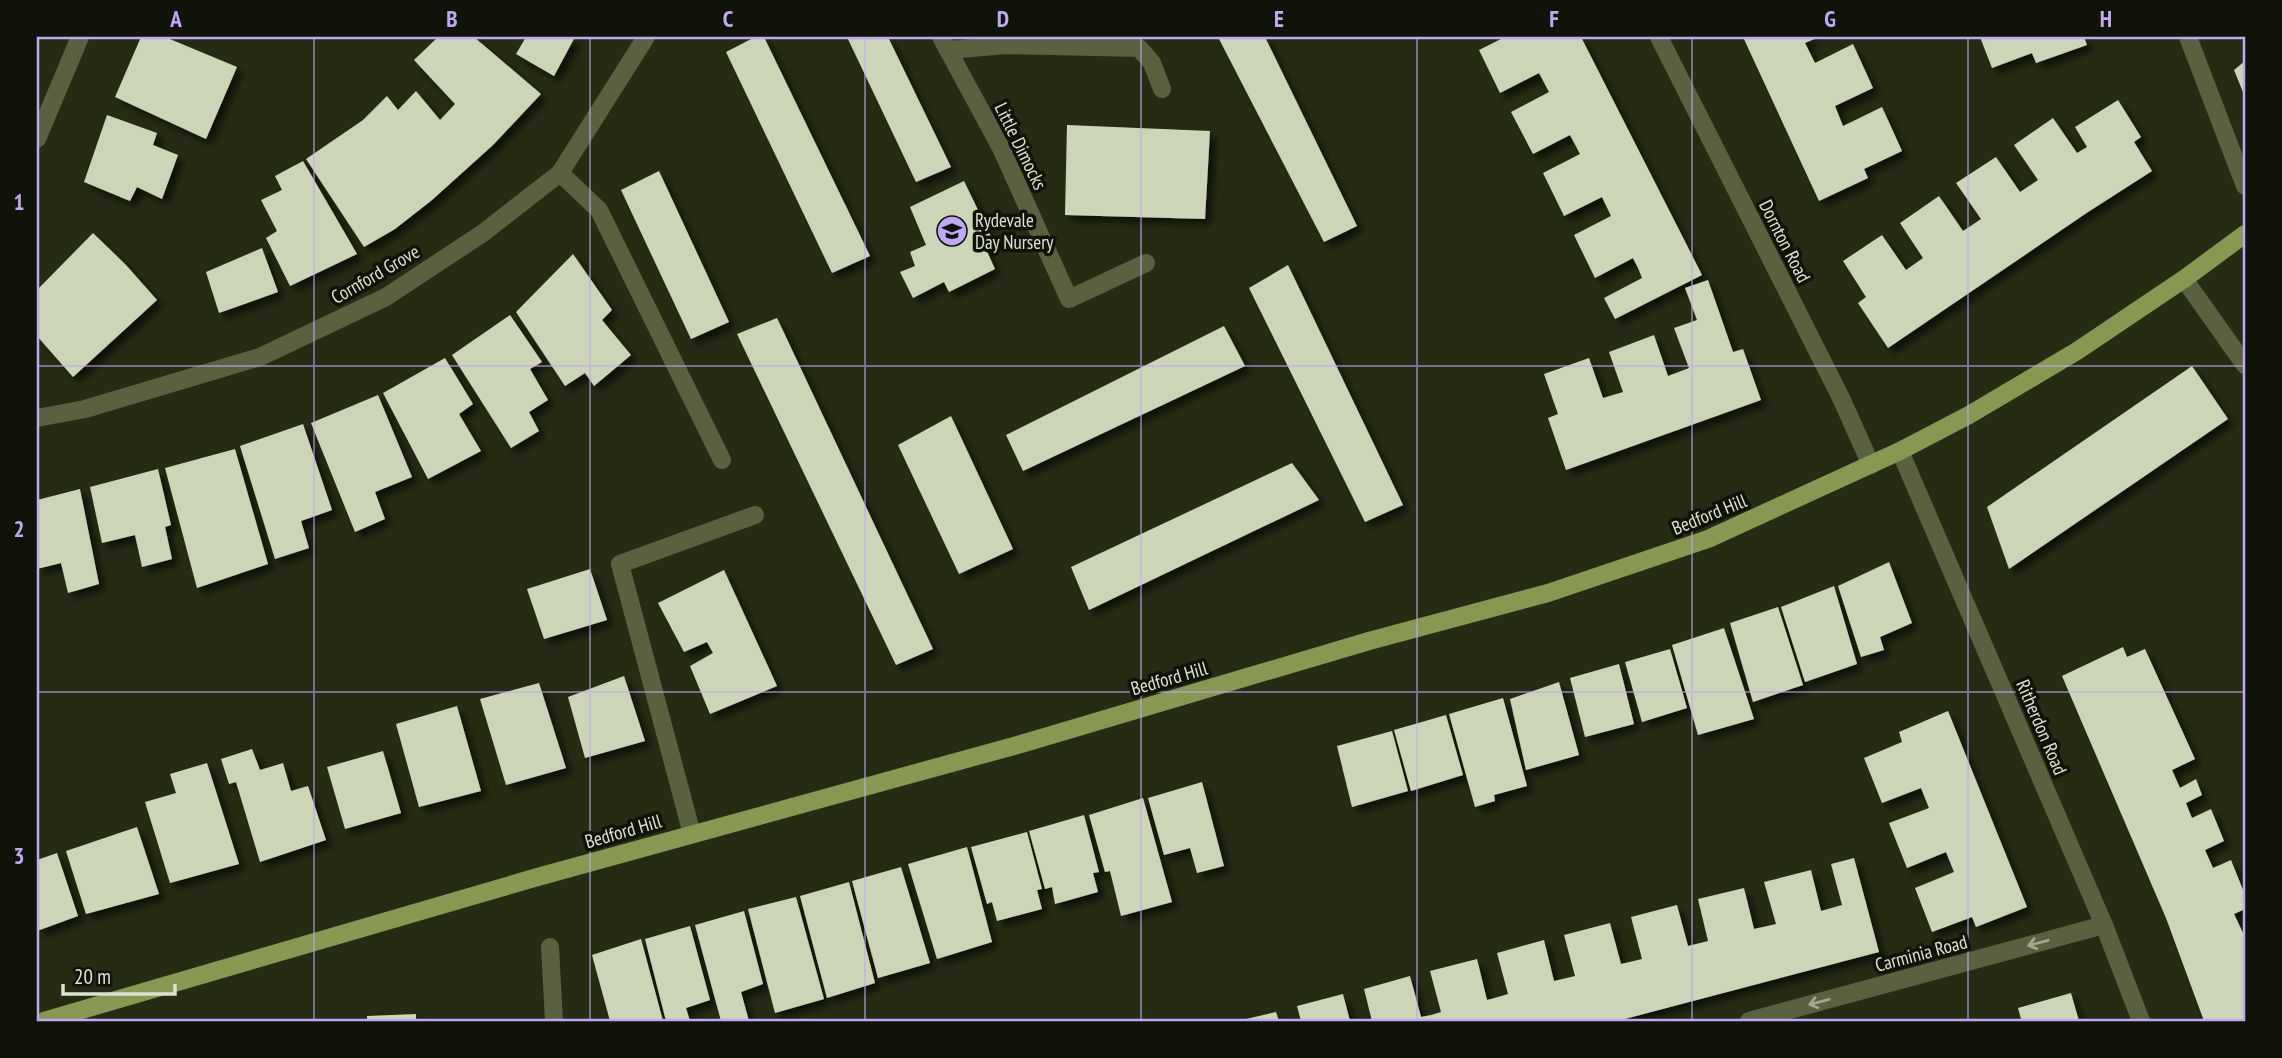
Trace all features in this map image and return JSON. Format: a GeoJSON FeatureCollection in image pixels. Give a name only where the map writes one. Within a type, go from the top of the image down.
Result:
{"type":"FeatureCollection","features":[{"type":"Feature","properties":{"kind":"main road","name":"Bedford Hill"},"geometry":{"type":"LineString","coordinates":[[44,1021],[692,834],[1021,744],[1369,641],[1548,593],[1708,539],[1871,465],[1969,415],[2077,351],[2245,234]]}},
{"type":"Feature","properties":{"kind":"street"},"geometry":{"type":"LineString","coordinates":[[37,139],[80,37]]}},
{"type":"Feature","properties":{"kind":"street","name":"Cornford Grove"},"geometry":{"type":"LineString","coordinates":[[37,418],[85,409],[260,357],[386,297],[483,233],[560,173],[646,37]]}},
{"type":"Feature","properties":{"kind":"street","name":"Dornton Road"},"geometry":{"type":"LineString","coordinates":[[1659,37],[1841,398],[1871,465]]}},
{"type":"Feature","properties":{"kind":"street"},"geometry":{"type":"LineString","coordinates":[[2188,37],[2245,186]]}},
{"type":"Feature","properties":{"kind":"street","name":"Little Dimocks"},"geometry":{"type":"LineString","coordinates":[[1146,263],[1069,299],[1001,148],[945,43],[1139,48],[1152,63],[1162,89]]}},
{"type":"Feature","properties":{"kind":"street"},"geometry":{"type":"LineString","coordinates":[[560,173],[599,210],[722,460]]}},
{"type":"Feature","properties":{"kind":"street"},"geometry":{"type":"LineString","coordinates":[[2184,278],[2245,365]]}},
{"type":"Feature","properties":{"kind":"street","name":"Ritherdon Road"},"geometry":{"type":"LineString","coordinates":[[1900,451],[2104,925],[2141,1021]]}},
{"type":"Feature","properties":{"kind":"street"},"geometry":{"type":"LineString","coordinates":[[692,834],[620,564],[755,515]]}},
{"type":"Feature","properties":{"kind":"street","name":"Carminia Road"},"geometry":{"type":"LineString","coordinates":[[1749,1021],[2104,925]]}},
{"type":"Feature","properties":{"kind":"street"},"geometry":{"type":"LineString","coordinates":[[550,947],[554,1021]]}},
{"type":"Feature","properties":{"kind":"building"},"geometry":{"type":"Polygon","coordinates":[[[141,37],[165,37],[237,67],[206,139],[115,97],[141,37]]]}},
{"type":"Feature","properties":{"kind":"building"},"geometry":{"type":"Polygon","coordinates":[[[438,37],[474,37],[541,94],[493,145],[432,200],[395,229],[364,247],[306,159],[363,120],[387,96],[398,110],[416,91],[440,120],[455,104],[414,60],[438,37]]]}},
{"type":"Feature","properties":{"kind":"building"},"geometry":{"type":"Polygon","coordinates":[[[526,37],[575,37],[554,76],[516,54],[526,37]]]}},
{"type":"Feature","properties":{"kind":"building"},"geometry":{"type":"Polygon","coordinates":[[[755,37],[764,37],[870,256],[832,273],[726,52],[755,37]]]}},
{"type":"Feature","properties":{"kind":"building"},"geometry":{"type":"Polygon","coordinates":[[[847,37],[888,37],[951,167],[916,182],[847,37]]]}},
{"type":"Feature","properties":{"kind":"building"},"geometry":{"type":"Polygon","coordinates":[[[1218,37],[1265,37],[1357,226],[1324,242],[1218,37]]]}},
{"type":"Feature","properties":{"kind":"building"},"geometry":{"type":"Polygon","coordinates":[[[1505,37],[1581,37],[1702,275],[1615,319],[1604,298],[1642,278],[1633,258],[1595,278],[1574,235],[1611,216],[1602,197],[1564,216],[1543,173],[1580,154],[1570,135],[1533,154],[1511,112],[1549,92],[1539,73],[1500,93],[1479,50],[1505,37]]]}},
{"type":"Feature","properties":{"kind":"building"},"geometry":{"type":"Polygon","coordinates":[[[1743,37],[1819,37],[1805,43],[1815,63],[1853,44],[1873,88],[1835,106],[1843,126],[1882,107],[1902,151],[1864,169],[1868,178],[1819,201],[1743,37]]]}},
{"type":"Feature","properties":{"kind":"building"},"geometry":{"type":"Polygon","coordinates":[[[1980,37],[2084,37],[2087,45],[2036,63],[2032,53],[1992,68],[1980,37]]]}},
{"type":"Feature","properties":{"kind":"building"},"geometry":{"type":"Polygon","coordinates":[[[2245,61],[2245,97],[2234,70],[2245,61]]]}},
{"type":"Feature","properties":{"kind":"building"},"geometry":{"type":"Polygon","coordinates":[[[2118,100],[2141,137],[2134,142],[2152,171],[1888,348],[1858,303],[1866,297],[1843,261],[1882,235],[1906,270],[1923,258],[1900,223],[1939,196],[1963,231],[1981,219],[1956,183],[1996,157],[2020,192],[2038,180],[2014,145],[2053,118],[2077,153],[2087,147],[2075,127],[2118,100]]]}},
{"type":"Feature","properties":{"kind":"building"},"geometry":{"type":"Polygon","coordinates":[[[107,115],[157,133],[153,145],[178,155],[162,199],[137,187],[130,201],[84,182],[107,115]]]}},
{"type":"Feature","properties":{"kind":"building"},"geometry":{"type":"Polygon","coordinates":[[[1067,125],[1210,131],[1205,219],[1065,215],[1067,125]]]}},
{"type":"Feature","properties":{"kind":"building"},"geometry":{"type":"Polygon","coordinates":[[[303,161],[357,254],[290,286],[266,238],[277,231],[261,200],[282,190],[275,176],[303,161]]]}},
{"type":"Feature","properties":{"kind":"building"},"geometry":{"type":"Polygon","coordinates":[[[659,171],[729,322],[691,339],[621,190],[659,171]]]}},
{"type":"Feature","properties":{"kind":"building"},"geometry":{"type":"Polygon","coordinates":[[[964,181],[993,241],[985,247],[995,269],[949,292],[944,282],[913,298],[900,272],[915,266],[910,252],[926,245],[910,207],[964,181]]]}},
{"type":"Feature","properties":{"kind":"building"},"geometry":{"type":"Polygon","coordinates":[[[93,233],[157,300],[73,377],[37,336],[37,290],[93,233]]]}},
{"type":"Feature","properties":{"kind":"building"},"geometry":{"type":"Polygon","coordinates":[[[262,248],[278,292],[219,313],[206,272],[262,248]]]}},
{"type":"Feature","properties":{"kind":"building"},"geometry":{"type":"Polygon","coordinates":[[[573,254],[612,310],[602,320],[631,355],[594,386],[585,373],[565,386],[516,312],[573,254]]]}},
{"type":"Feature","properties":{"kind":"building"},"geometry":{"type":"Polygon","coordinates":[[[1288,265],[1403,505],[1365,522],[1249,288],[1288,265]]]}},
{"type":"Feature","properties":{"kind":"building"},"geometry":{"type":"Polygon","coordinates":[[[1708,280],[1733,352],[1743,349],[1761,400],[1566,470],[1548,418],[1558,414],[1544,374],[1589,358],[1603,398],[1623,392],[1609,352],[1654,335],[1668,376],[1689,368],[1674,328],[1697,320],[1685,288],[1708,280]]]}},
{"type":"Feature","properties":{"kind":"building"},"geometry":{"type":"Polygon","coordinates":[[[510,315],[542,362],[530,369],[548,400],[529,412],[539,431],[511,448],[452,355],[510,315]]]}},
{"type":"Feature","properties":{"kind":"building"},"geometry":{"type":"Polygon","coordinates":[[[777,318],[933,649],[896,665],[737,334],[777,318]]]}},
{"type":"Feature","properties":{"kind":"building"},"geometry":{"type":"Polygon","coordinates":[[[1224,326],[1245,366],[1023,471],[1006,435],[1224,326]]]}},
{"type":"Feature","properties":{"kind":"building"},"geometry":{"type":"Polygon","coordinates":[[[445,358],[473,404],[459,414],[481,451],[428,479],[383,393],[445,358]]]}},
{"type":"Feature","properties":{"kind":"building"},"geometry":{"type":"Polygon","coordinates":[[[2192,366],[2228,419],[2009,569],[1987,507],[2192,366]]]}},
{"type":"Feature","properties":{"kind":"building"},"geometry":{"type":"Polygon","coordinates":[[[378,395],[412,477],[375,492],[385,519],[355,532],[311,423],[378,395]]]}},
{"type":"Feature","properties":{"kind":"building"},"geometry":{"type":"Polygon","coordinates":[[[951,416],[1013,549],[959,574],[898,445],[951,416]]]}},
{"type":"Feature","properties":{"kind":"building"},"geometry":{"type":"Polygon","coordinates":[[[303,424],[332,510],[301,521],[309,548],[275,559],[240,446],[303,424]]]}},
{"type":"Feature","properties":{"kind":"building"},"geometry":{"type":"Polygon","coordinates":[[[235,449],[268,564],[197,588],[165,468],[235,449]]]}},
{"type":"Feature","properties":{"kind":"building"},"geometry":{"type":"Polygon","coordinates":[[[1292,463],[1319,500],[1089,610],[1071,567],[1292,463]]]}},
{"type":"Feature","properties":{"kind":"building"},"geometry":{"type":"Polygon","coordinates":[[[158,469],[171,525],[165,527],[172,559],[142,567],[135,535],[102,543],[90,487],[158,469]]]}},
{"type":"Feature","properties":{"kind":"building"},"geometry":{"type":"Polygon","coordinates":[[[80,489],[99,584],[68,593],[61,563],[37,569],[37,500],[80,489]]]}},
{"type":"Feature","properties":{"kind":"building"},"geometry":{"type":"Polygon","coordinates":[[[1889,562],[1912,623],[1880,637],[1884,650],[1861,657],[1838,586],[1889,562]]]}},
{"type":"Feature","properties":{"kind":"building"},"geometry":{"type":"Polygon","coordinates":[[[590,569],[607,620],[544,639],[527,589],[590,569]]]}},
{"type":"Feature","properties":{"kind":"building"},"geometry":{"type":"Polygon","coordinates":[[[724,570],[777,686],[710,714],[690,666],[713,653],[707,642],[684,652],[658,603],[724,570]]]}},
{"type":"Feature","properties":{"kind":"building"},"geometry":{"type":"Polygon","coordinates":[[[1834,586],[1857,664],[1805,682],[1781,607],[1834,586]]]}},
{"type":"Feature","properties":{"kind":"building"},"geometry":{"type":"Polygon","coordinates":[[[1778,607],[1803,685],[1753,702],[1730,623],[1778,607]]]}},
{"type":"Feature","properties":{"kind":"building"},"geometry":{"type":"Polygon","coordinates":[[[1724,628],[1754,719],[1698,735],[1672,645],[1724,628]]]}},
{"type":"Feature","properties":{"kind":"building"},"geometry":{"type":"Polygon","coordinates":[[[2123,647],[2127,657],[2145,649],[2195,759],[2172,770],[2180,788],[2196,779],[2202,795],[2186,803],[2192,818],[2211,809],[2224,841],[2205,850],[2213,868],[2231,860],[2245,895],[2245,909],[2234,914],[2243,933],[2245,932],[2245,1021],[2204,1021],[2166,918],[2062,676],[2123,647]]]}},
{"type":"Feature","properties":{"kind":"building"},"geometry":{"type":"Polygon","coordinates":[[[1670,649],[1687,708],[1642,722],[1625,662],[1670,649]]]}},
{"type":"Feature","properties":{"kind":"building"},"geometry":{"type":"Polygon","coordinates":[[[1619,664],[1634,724],[1585,737],[1570,678],[1619,664]]]}},
{"type":"Feature","properties":{"kind":"building"},"geometry":{"type":"Polygon","coordinates":[[[624,676],[645,741],[585,758],[568,697],[624,676]]]}},
{"type":"Feature","properties":{"kind":"building"},"geometry":{"type":"Polygon","coordinates":[[[1559,682],[1579,755],[1526,770],[1510,699],[1559,682]]]}},
{"type":"Feature","properties":{"kind":"building"},"geometry":{"type":"Polygon","coordinates":[[[539,683],[566,768],[506,785],[480,699],[539,683]]]}},
{"type":"Feature","properties":{"kind":"building"},"geometry":{"type":"Polygon","coordinates":[[[1503,698],[1527,786],[1494,795],[1495,801],[1475,807],[1449,714],[1503,698]]]}},
{"type":"Feature","properties":{"kind":"building"},"geometry":{"type":"Polygon","coordinates":[[[457,706],[481,791],[419,807],[396,724],[457,706]]]}},
{"type":"Feature","properties":{"kind":"building"},"geometry":{"type":"Polygon","coordinates":[[[1948,711],[2027,907],[1976,927],[1972,917],[1932,932],[1915,888],[1954,872],[1946,852],[1907,868],[1889,823],[1929,808],[1921,788],[1882,803],[1864,758],[1902,742],[1899,732],[1948,711]]]}},
{"type":"Feature","properties":{"kind":"building"},"geometry":{"type":"Polygon","coordinates":[[[1446,715],[1463,775],[1411,791],[1394,730],[1446,715]]]}},
{"type":"Feature","properties":{"kind":"building"},"geometry":{"type":"Polygon","coordinates":[[[1392,731],[1408,791],[1352,807],[1337,746],[1392,731]]]}},
{"type":"Feature","properties":{"kind":"building"},"geometry":{"type":"Polygon","coordinates":[[[252,749],[260,770],[283,763],[291,791],[308,786],[326,840],[260,862],[236,782],[229,784],[221,759],[252,749]]]}},
{"type":"Feature","properties":{"kind":"building"},"geometry":{"type":"Polygon","coordinates":[[[383,751],[401,813],[345,829],[327,767],[383,751]]]}},
{"type":"Feature","properties":{"kind":"building"},"geometry":{"type":"Polygon","coordinates":[[[207,763],[239,864],[170,883],[145,802],[176,793],[170,774],[207,763]]]}},
{"type":"Feature","properties":{"kind":"building"},"geometry":{"type":"Polygon","coordinates":[[[1202,782],[1224,866],[1197,873],[1190,848],[1164,855],[1148,798],[1202,782]]]}},
{"type":"Feature","properties":{"kind":"building"},"geometry":{"type":"Polygon","coordinates":[[[1143,798],[1172,902],[1121,916],[1110,871],[1105,872],[1089,815],[1143,798]]]}},
{"type":"Feature","properties":{"kind":"building"},"geometry":{"type":"Polygon","coordinates":[[[1084,815],[1099,872],[1093,873],[1098,892],[1055,904],[1052,887],[1045,889],[1029,831],[1084,815]]]}},
{"type":"Feature","properties":{"kind":"building"},"geometry":{"type":"Polygon","coordinates":[[[137,827],[159,894],[86,914],[66,851],[137,827]]]}},
{"type":"Feature","properties":{"kind":"building"},"geometry":{"type":"Polygon","coordinates":[[[1027,832],[1042,889],[1037,890],[1042,909],[997,921],[992,902],[987,904],[971,847],[1027,832]]]}},
{"type":"Feature","properties":{"kind":"building"},"geometry":{"type":"Polygon","coordinates":[[[967,847],[992,942],[937,959],[908,864],[967,847]]]}},
{"type":"Feature","properties":{"kind":"building"},"geometry":{"type":"Polygon","coordinates":[[[57,853],[78,916],[37,931],[37,860],[57,853]]]}},
{"type":"Feature","properties":{"kind":"building"},"geometry":{"type":"Polygon","coordinates":[[[1854,858],[1879,952],[1617,1021],[1372,1021],[1364,989],[1410,976],[1421,1017],[1431,1015],[1441,1012],[1430,971],[1477,959],[1487,1000],[1508,994],[1497,953],[1544,940],[1554,981],[1575,976],[1564,935],[1610,923],[1621,964],[1642,959],[1631,917],[1677,905],[1688,946],[1708,941],[1698,899],[1744,888],[1754,929],[1776,924],[1764,882],[1811,870],[1821,911],[1842,905],[1831,864],[1854,858]]]}},
{"type":"Feature","properties":{"kind":"building"},"geometry":{"type":"Polygon","coordinates":[[[901,867],[930,963],[878,978],[852,881],[901,867]]]}},
{"type":"Feature","properties":{"kind":"building"},"geometry":{"type":"Polygon","coordinates":[[[849,882],[875,983],[827,998],[800,896],[849,882]]]}},
{"type":"Feature","properties":{"kind":"building"},"geometry":{"type":"Polygon","coordinates":[[[796,897],[824,999],[775,1013],[748,909],[796,897]]]}},
{"type":"Feature","properties":{"kind":"building"},"geometry":{"type":"Polygon","coordinates":[[[744,911],[763,984],[741,992],[749,1021],[721,1021],[695,925],[744,911]]]}},
{"type":"Feature","properties":{"kind":"building"},"geometry":{"type":"Polygon","coordinates":[[[690,926],[710,1000],[686,1008],[690,1021],[666,1021],[645,939],[690,926]]]}},
{"type":"Feature","properties":{"kind":"building"},"geometry":{"type":"Polygon","coordinates":[[[641,939],[663,1021],[610,1021],[592,955],[641,939]]]}},
{"type":"Feature","properties":{"kind":"building"},"geometry":{"type":"Polygon","coordinates":[[[2071,993],[2079,1021],[2014,1021],[2021,1019],[2018,1008],[2071,993]]]}},
{"type":"Feature","properties":{"kind":"building"},"geometry":{"type":"Polygon","coordinates":[[[1343,994],[1350,1021],[1301,1021],[1297,1006],[1343,994]]]}},
{"type":"Feature","properties":{"kind":"building"},"geometry":{"type":"Polygon","coordinates":[[[1276,1012],[1279,1021],[1242,1021],[1242,1020],[1276,1012]]]}},
{"type":"Feature","properties":{"kind":"building"},"geometry":{"type":"Polygon","coordinates":[[[416,1014],[416,1021],[367,1021],[367,1016],[416,1014]]]}},
{"type":"Feature","properties":{"kind":"place","name":"Rydevale Day Nursery"},"geometry":{"type":"Point","coordinates":[952,231]}}]}
